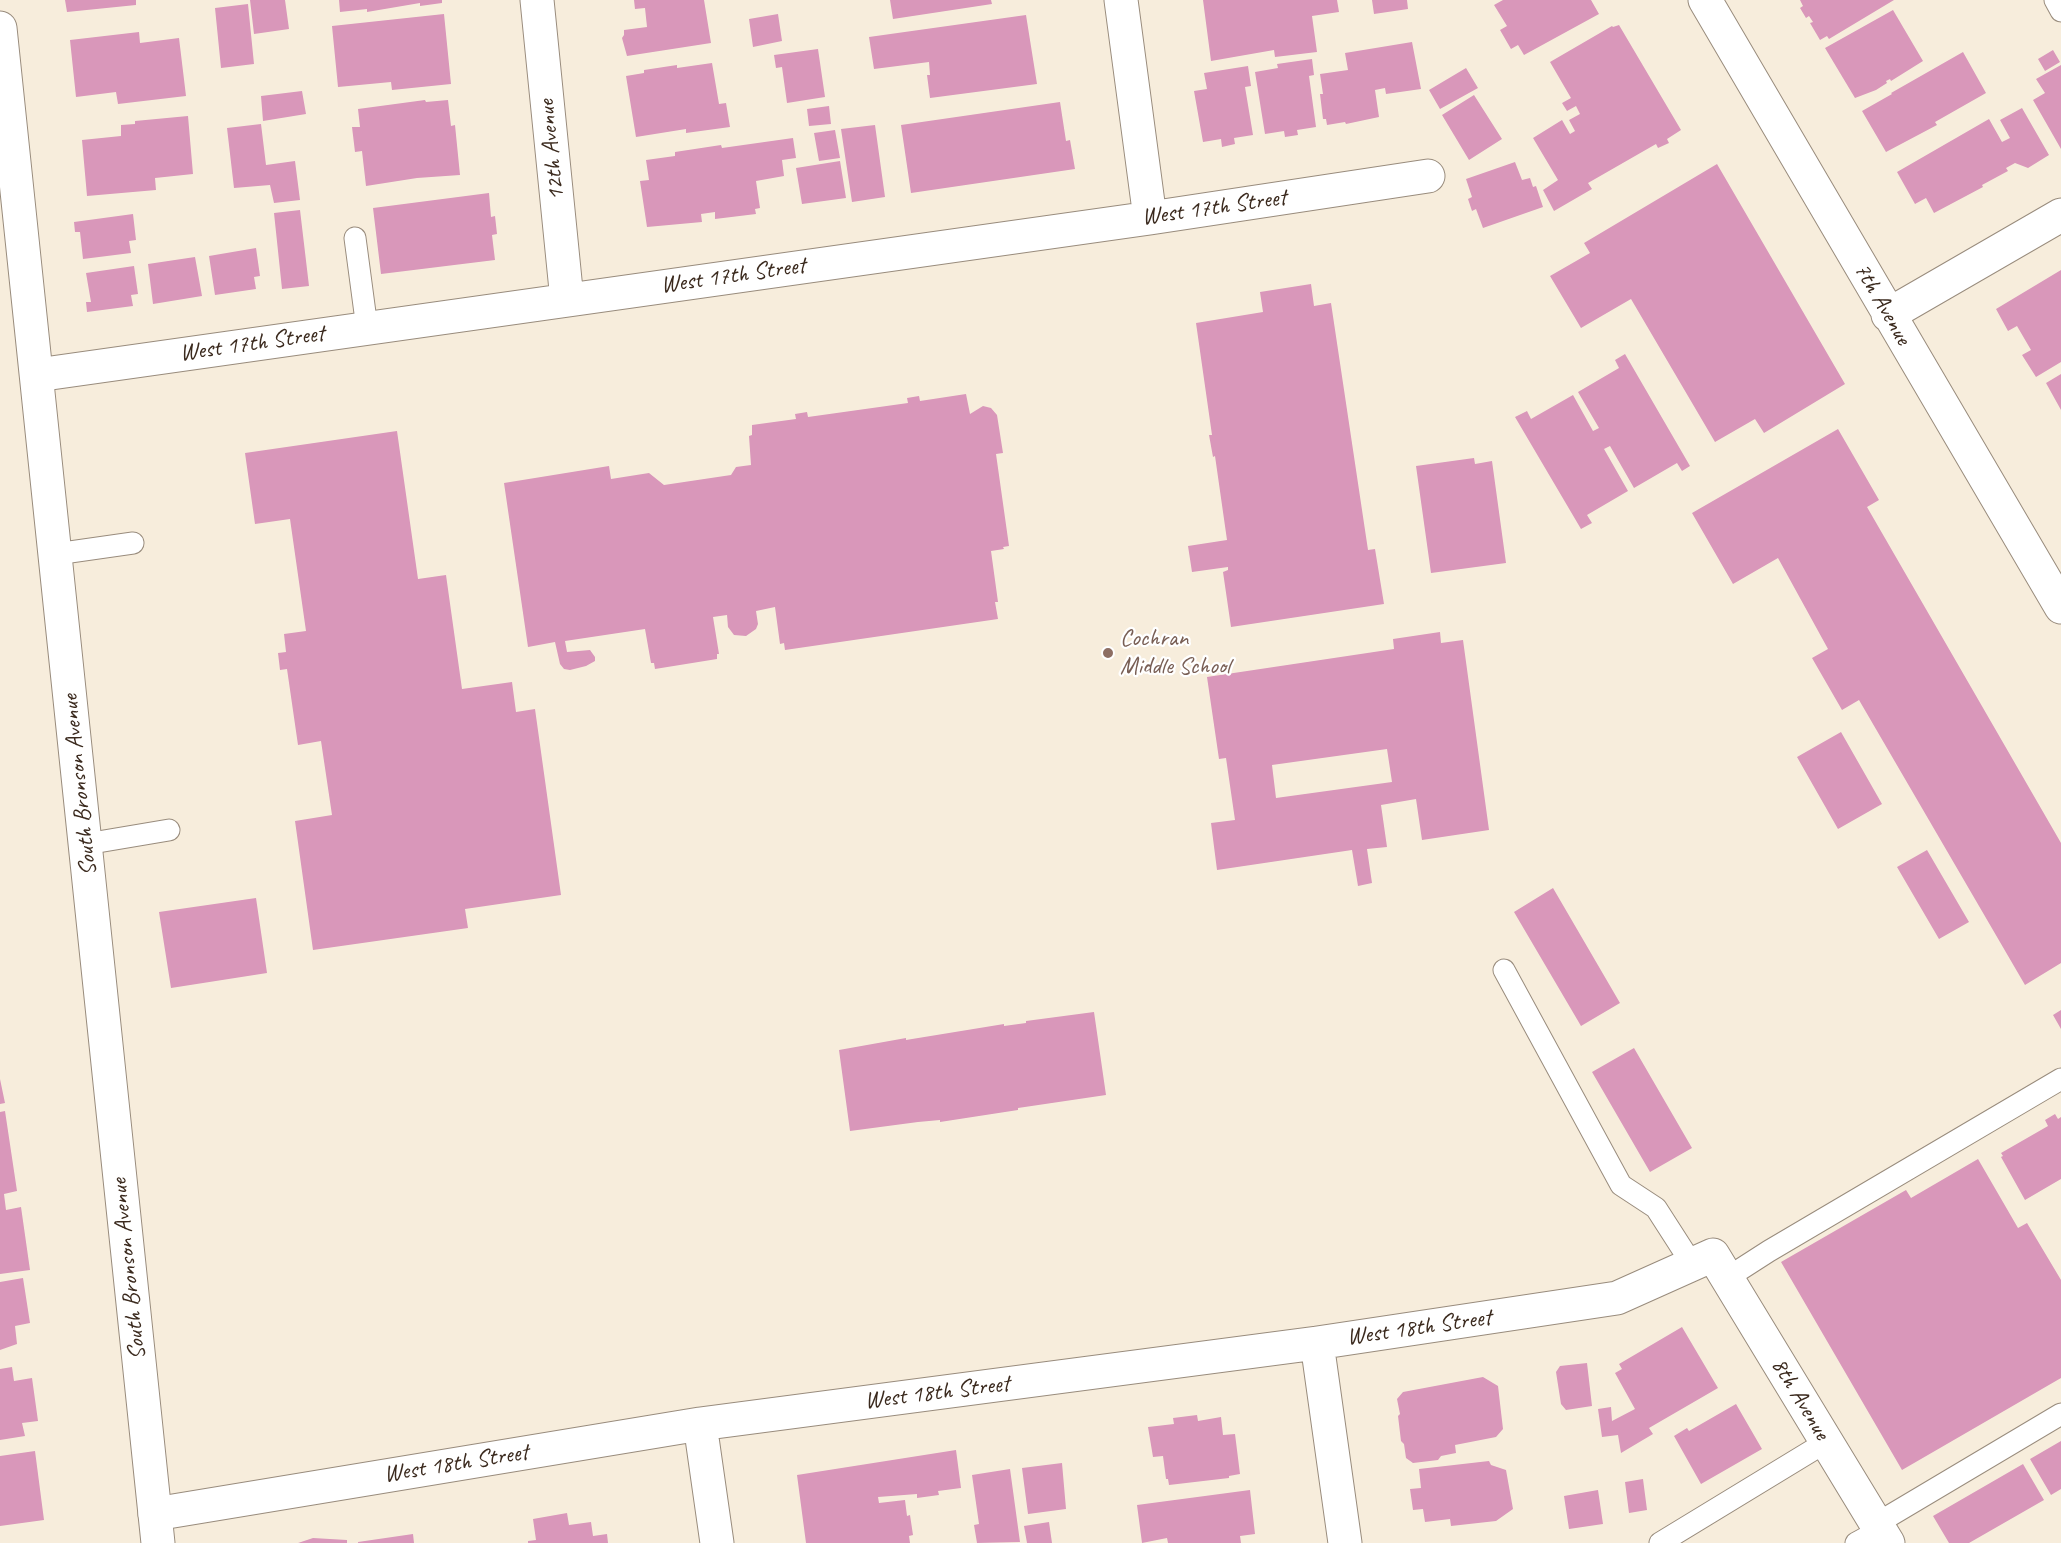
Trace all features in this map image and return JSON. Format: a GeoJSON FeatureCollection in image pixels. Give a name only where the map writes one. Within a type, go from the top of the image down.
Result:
{"type":"FeatureCollection","features":[{"type":"Feature","properties":{"kind":"street","name":"12th Avenue"},"geometry":{"type":"LineString","coordinates":[[537,0],[567,300]]}},
{"type":"Feature","properties":{"kind":"street"},"geometry":{"type":"LineString","coordinates":[[1121,0],[1150,218]]}},
{"type":"Feature","properties":{"kind":"street","name":"7th Avenue"},"geometry":{"type":"LineString","coordinates":[[1705,0],[2061,607]]}},
{"type":"Feature","properties":{"kind":"street","name":"South Bronson Avenue"},"geometry":{"type":"LineString","coordinates":[[0,28],[38,375],[156,1528]]}},
{"type":"Feature","properties":{"kind":"street","name":"West 17th Street"},"geometry":{"type":"LineString","coordinates":[[38,375],[1150,218],[1428,176]]}},
{"type":"Feature","properties":{"kind":"street"},"geometry":{"type":"LineString","coordinates":[[1888,315],[2061,215]]}},
{"type":"Feature","properties":{"kind":"street","name":"West 18th Street"},"geometry":{"type":"LineString","coordinates":[[156,1528],[700,1424],[1317,1343],[1617,1298],[1711,1266]]}},
{"type":"Feature","properties":{"kind":"street","name":"8th Avenue"},"geometry":{"type":"LineString","coordinates":[[1711,1266],[1826,1442],[1875,1535]]}},
{"type":"Feature","properties":{"kind":"street"},"geometry":{"type":"LineString","coordinates":[[1317,1343],[1345,1543]]}},
{"type":"Feature","properties":{"kind":"street"},"geometry":{"type":"LineString","coordinates":[[700,1424],[717,1543]]}},
{"type":"Feature","properties":{"kind":"lane"},"geometry":{"type":"LineString","coordinates":[[2055,0],[2061,11]]}},
{"type":"Feature","properties":{"kind":"lane"},"geometry":{"type":"LineString","coordinates":[[355,238],[367,328]]}},
{"type":"Feature","properties":{"kind":"lane"},"geometry":{"type":"LineString","coordinates":[[56,554],[133,543]]}},
{"type":"Feature","properties":{"kind":"lane"},"geometry":{"type":"LineString","coordinates":[[86,844],[169,830]]}},
{"type":"Feature","properties":{"kind":"lane"},"geometry":{"type":"LineString","coordinates":[[1504,970],[1621,1185],[1656,1208],[1711,1266],[1769,1251],[2061,1078]]}},
{"type":"Feature","properties":{"kind":"lane"},"geometry":{"type":"LineString","coordinates":[[1875,1535],[2061,1414]]}},
{"type":"Feature","properties":{"kind":"lane"},"geometry":{"type":"LineString","coordinates":[[1660,1543],[1826,1442]]}},
{"type":"Feature","properties":{"kind":"building"},"geometry":{"type":"Polygon","coordinates":[[[65,0],[136,0],[136,5],[67,12],[65,0]]]}},
{"type":"Feature","properties":{"kind":"building"},"geometry":{"type":"Polygon","coordinates":[[[250,0],[285,0],[289,29],[254,34],[250,0]]]}},
{"type":"Feature","properties":{"kind":"building"},"geometry":{"type":"Polygon","coordinates":[[[339,0],[442,0],[442,3],[420,6],[420,3],[367,12],[367,9],[340,12],[339,0]]]}},
{"type":"Feature","properties":{"kind":"building"},"geometry":{"type":"Polygon","coordinates":[[[634,0],[704,0],[711,43],[627,56],[622,38],[624,30],[647,27],[645,8],[635,9],[634,0]]]}},
{"type":"Feature","properties":{"kind":"building"},"geometry":{"type":"Polygon","coordinates":[[[890,0],[991,0],[992,4],[893,19],[890,0]]]}},
{"type":"Feature","properties":{"kind":"building"},"geometry":{"type":"Polygon","coordinates":[[[1203,0],[1337,0],[1339,12],[1312,16],[1317,52],[1275,57],[1274,50],[1211,61],[1203,0]]]}},
{"type":"Feature","properties":{"kind":"building"},"geometry":{"type":"Polygon","coordinates":[[[1372,0],[1407,0],[1408,9],[1374,14],[1372,0]]]}},
{"type":"Feature","properties":{"kind":"building"},"geometry":{"type":"Polygon","coordinates":[[[1503,0],[1591,0],[1599,14],[1524,55],[1518,45],[1511,49],[1500,30],[1507,26],[1494,5],[1503,0]]]}},
{"type":"Feature","properties":{"kind":"building"},"geometry":{"type":"Polygon","coordinates":[[[1800,0],[1894,0],[1829,39],[1827,36],[1820,40],[1810,23],[1813,22],[1809,16],[1806,18],[1800,8],[1803,6],[1800,0]]]}},
{"type":"Feature","properties":{"kind":"building"},"geometry":{"type":"Polygon","coordinates":[[[248,4],[254,64],[221,68],[215,8],[248,4]]]}},
{"type":"Feature","properties":{"kind":"building"},"geometry":{"type":"Polygon","coordinates":[[[1893,10],[1923,61],[1891,81],[1890,79],[1886,81],[1887,83],[1876,90],[1855,98],[1825,48],[1893,10]]]}},
{"type":"Feature","properties":{"kind":"building"},"geometry":{"type":"Polygon","coordinates":[[[444,14],[451,84],[392,90],[391,82],[338,87],[332,26],[444,14]]]}},
{"type":"Feature","properties":{"kind":"building"},"geometry":{"type":"Polygon","coordinates":[[[778,14],[782,41],[753,47],[749,19],[778,14]]]}},
{"type":"Feature","properties":{"kind":"building"},"geometry":{"type":"Polygon","coordinates":[[[1026,15],[1037,84],[930,98],[927,75],[930,75],[929,62],[874,69],[869,37],[1026,15]]]}},
{"type":"Feature","properties":{"kind":"building"},"geometry":{"type":"Polygon","coordinates":[[[1619,25],[1681,130],[1667,139],[1669,143],[1658,148],[1656,144],[1588,183],[1592,189],[1554,211],[1543,190],[1558,180],[1533,138],[1562,120],[1570,134],[1575,131],[1569,120],[1580,114],[1576,106],[1567,111],[1562,103],[1571,98],[1550,62],[1612,26],[1619,25]]]}},
{"type":"Feature","properties":{"kind":"building"},"geometry":{"type":"Polygon","coordinates":[[[139,32],[140,43],[179,38],[186,96],[118,104],[116,92],[76,97],[70,40],[139,32]]]}},
{"type":"Feature","properties":{"kind":"building"},"geometry":{"type":"Polygon","coordinates":[[[1412,42],[1421,89],[1386,94],[1385,88],[1375,90],[1379,117],[1346,124],[1345,122],[1327,125],[1326,119],[1323,119],[1320,74],[1348,70],[1345,53],[1412,42]]]}},
{"type":"Feature","properties":{"kind":"building"},"geometry":{"type":"Polygon","coordinates":[[[818,49],[825,97],[787,103],[782,67],[776,68],[774,55],[818,49]]]}},
{"type":"Feature","properties":{"kind":"building"},"geometry":{"type":"Polygon","coordinates":[[[2053,50],[2060,62],[2045,71],[2038,59],[2053,50]]]}},
{"type":"Feature","properties":{"kind":"building"},"geometry":{"type":"Polygon","coordinates":[[[1963,52],[1986,93],[1935,122],[1937,125],[1886,152],[1862,111],[1963,52]]]}},
{"type":"Feature","properties":{"kind":"building"},"geometry":{"type":"Polygon","coordinates":[[[1312,59],[1314,75],[1309,76],[1316,127],[1297,130],[1298,135],[1285,137],[1284,131],[1265,134],[1255,72],[1278,68],[1277,64],[1312,59]]]}},
{"type":"Feature","properties":{"kind":"building"},"geometry":{"type":"Polygon","coordinates":[[[712,63],[719,104],[726,103],[730,127],[686,133],[686,129],[636,137],[626,76],[644,73],[644,70],[677,65],[677,68],[712,63]]]}},
{"type":"Feature","properties":{"kind":"building"},"geometry":{"type":"Polygon","coordinates":[[[2061,65],[2061,149],[2033,100],[2045,93],[2036,79],[2061,65]]]}},
{"type":"Feature","properties":{"kind":"building"},"geometry":{"type":"Polygon","coordinates":[[[1248,66],[1251,86],[1245,87],[1253,135],[1234,138],[1235,144],[1222,147],[1221,139],[1203,142],[1194,91],[1207,89],[1204,73],[1248,66]]]}},
{"type":"Feature","properties":{"kind":"building"},"geometry":{"type":"Polygon","coordinates":[[[1466,68],[1478,88],[1440,109],[1429,90],[1466,68]]]}},
{"type":"Feature","properties":{"kind":"building"},"geometry":{"type":"Polygon","coordinates":[[[302,91],[306,114],[263,121],[261,96],[302,91]]]}},
{"type":"Feature","properties":{"kind":"building"},"geometry":{"type":"Polygon","coordinates":[[[1474,95],[1502,139],[1469,160],[1442,115],[1474,95]]]}},
{"type":"Feature","properties":{"kind":"building"},"geometry":{"type":"Polygon","coordinates":[[[425,100],[426,102],[448,100],[451,126],[455,125],[460,175],[417,178],[366,186],[362,151],[355,152],[352,127],[360,127],[358,109],[425,100]]]}},
{"type":"Feature","properties":{"kind":"building"},"geometry":{"type":"Polygon","coordinates":[[[1060,102],[1066,141],[1070,140],[1075,169],[911,193],[901,125],[1060,102]]]}},
{"type":"Feature","properties":{"kind":"building"},"geometry":{"type":"Polygon","coordinates":[[[829,106],[831,124],[809,126],[807,109],[829,106]]]}},
{"type":"Feature","properties":{"kind":"building"},"geometry":{"type":"Polygon","coordinates":[[[2022,108],[2049,155],[2028,168],[2015,163],[2006,168],[2008,171],[1982,185],[1983,187],[1934,213],[1926,198],[1915,204],[1897,172],[1989,119],[2002,142],[2010,138],[2000,120],[2022,108]]]}},
{"type":"Feature","properties":{"kind":"building"},"geometry":{"type":"Polygon","coordinates":[[[188,116],[193,174],[155,178],[156,190],[87,196],[82,140],[121,136],[121,125],[135,124],[135,121],[188,116]]]}},
{"type":"Feature","properties":{"kind":"building"},"geometry":{"type":"Polygon","coordinates":[[[261,124],[266,165],[295,161],[300,200],[274,203],[270,185],[234,188],[227,128],[261,124]]]}},
{"type":"Feature","properties":{"kind":"building"},"geometry":{"type":"Polygon","coordinates":[[[875,125],[885,197],[852,202],[841,129],[875,125]]]}},
{"type":"Feature","properties":{"kind":"building"},"geometry":{"type":"Polygon","coordinates":[[[835,130],[840,158],[819,161],[814,133],[835,130]]]}},
{"type":"Feature","properties":{"kind":"building"},"geometry":{"type":"Polygon","coordinates":[[[793,138],[796,158],[782,160],[784,176],[756,181],[760,208],[755,209],[756,214],[715,219],[715,212],[701,214],[702,222],[647,227],[640,181],[649,180],[646,160],[675,156],[675,152],[721,145],[722,148],[793,138]]]}},
{"type":"Feature","properties":{"kind":"building"},"geometry":{"type":"Polygon","coordinates":[[[840,161],[846,198],[802,204],[796,168],[840,161]]]}},
{"type":"Feature","properties":{"kind":"building"},"geometry":{"type":"Polygon","coordinates":[[[1515,162],[1522,180],[1530,178],[1533,187],[1536,186],[1543,207],[1483,228],[1476,209],[1472,211],[1468,199],[1472,197],[1466,179],[1515,162]]]}},
{"type":"Feature","properties":{"kind":"building"},"geometry":{"type":"Polygon","coordinates":[[[1717,164],[1845,384],[1764,433],[1755,419],[1715,442],[1631,299],[1581,328],[1550,276],[1590,253],[1584,243],[1717,164]]]}},
{"type":"Feature","properties":{"kind":"building"},"geometry":{"type":"Polygon","coordinates":[[[489,193],[491,217],[495,216],[497,234],[492,235],[495,260],[381,274],[373,208],[489,193]]]}},
{"type":"Feature","properties":{"kind":"building"},"geometry":{"type":"Polygon","coordinates":[[[300,210],[309,286],[282,289],[274,213],[300,210]]]}},
{"type":"Feature","properties":{"kind":"building"},"geometry":{"type":"Polygon","coordinates":[[[133,214],[136,240],[129,241],[131,253],[83,259],[80,232],[75,232],[74,222],[133,214]]]}},
{"type":"Feature","properties":{"kind":"building"},"geometry":{"type":"Polygon","coordinates":[[[256,248],[260,276],[254,277],[256,289],[215,295],[209,256],[256,248]]]}},
{"type":"Feature","properties":{"kind":"building"},"geometry":{"type":"Polygon","coordinates":[[[195,257],[202,296],[153,304],[148,264],[195,257]]]}},
{"type":"Feature","properties":{"kind":"building"},"geometry":{"type":"Polygon","coordinates":[[[134,266],[138,294],[131,295],[133,306],[87,312],[86,302],[91,302],[86,273],[134,266]]]}},
{"type":"Feature","properties":{"kind":"building"},"geometry":{"type":"Polygon","coordinates":[[[2061,270],[2061,362],[2036,377],[2022,355],[2031,350],[2017,326],[2008,331],[1996,309],[2061,270]]]}},
{"type":"Feature","properties":{"kind":"building"},"geometry":{"type":"Polygon","coordinates":[[[1311,284],[1314,306],[1331,303],[1368,550],[1375,549],[1384,604],[1231,627],[1223,572],[1228,570],[1228,567],[1192,572],[1188,546],[1227,540],[1215,456],[1213,457],[1209,435],[1212,435],[1196,323],[1263,312],[1260,292],[1311,284]]]}},
{"type":"Feature","properties":{"kind":"building"},"geometry":{"type":"Polygon","coordinates":[[[1625,354],[1690,466],[1682,471],[1677,463],[1634,488],[1610,446],[1604,449],[1628,491],[1587,515],[1592,523],[1581,529],[1515,417],[1527,411],[1531,419],[1573,395],[1593,431],[1599,428],[1578,392],[1619,368],[1615,360],[1625,354]]]}},
{"type":"Feature","properties":{"kind":"building"},"geometry":{"type":"Polygon","coordinates":[[[2061,374],[2061,410],[2046,383],[2061,374]]]}},
{"type":"Feature","properties":{"kind":"building"},"geometry":{"type":"Polygon","coordinates":[[[966,394],[970,414],[983,406],[991,408],[997,415],[1003,453],[996,454],[1009,546],[991,551],[998,619],[785,650],[784,643],[780,644],[775,607],[756,611],[758,624],[756,629],[746,636],[734,635],[728,627],[727,615],[713,617],[719,654],[717,654],[717,659],[655,669],[654,663],[651,663],[645,629],[565,641],[567,652],[590,650],[595,657],[595,661],[586,666],[570,670],[564,669],[560,664],[555,642],[528,647],[504,483],[609,466],[611,479],[649,473],[664,485],[731,475],[736,467],[751,465],[749,436],[752,435],[752,425],[796,419],[795,414],[807,412],[808,417],[908,403],[907,398],[919,396],[920,401],[966,394]]]}},
{"type":"Feature","properties":{"kind":"building"},"geometry":{"type":"Polygon","coordinates":[[[1838,429],[1879,500],[1867,507],[2061,843],[2061,963],[2025,985],[1859,700],[1842,710],[1812,658],[1828,649],[1778,558],[1733,584],[1692,513],[1838,429]]]}},
{"type":"Feature","properties":{"kind":"building"},"geometry":{"type":"Polygon","coordinates":[[[397,431],[418,579],[446,575],[462,689],[512,682],[516,712],[535,709],[561,895],[465,909],[468,928],[313,950],[295,821],[332,815],[321,741],[298,745],[287,669],[280,670],[278,653],[286,652],[284,634],[306,631],[290,519],[255,524],[245,453],[397,431]]]}},
{"type":"Feature","properties":{"kind":"building"},"geometry":{"type":"Polygon","coordinates":[[[1474,458],[1475,464],[1492,461],[1506,563],[1431,573],[1416,466],[1474,458]]]}},
{"type":"Feature","properties":{"kind":"building"},"geometry":{"type":"Polygon","coordinates":[[[1440,632],[1441,643],[1463,640],[1489,830],[1422,840],[1416,799],[1381,805],[1387,847],[1367,849],[1372,883],[1358,886],[1352,850],[1217,870],[1211,823],[1235,820],[1226,758],[1219,759],[1207,677],[1394,649],[1393,639],[1440,632]],[[1387,749],[1272,765],[1276,798],[1392,782],[1387,749]]]}},
{"type":"Feature","properties":{"kind":"building"},"geometry":{"type":"Polygon","coordinates":[[[1841,732],[1882,804],[1838,829],[1797,757],[1841,732]]]}},
{"type":"Feature","properties":{"kind":"building"},"geometry":{"type":"Polygon","coordinates":[[[1927,850],[1969,922],[1939,939],[1897,867],[1927,850]]]}},
{"type":"Feature","properties":{"kind":"building"},"geometry":{"type":"Polygon","coordinates":[[[1553,888],[1620,1003],[1581,1026],[1514,912],[1553,888]]]}},
{"type":"Feature","properties":{"kind":"building"},"geometry":{"type":"Polygon","coordinates":[[[256,898],[267,973],[171,988],[159,912],[256,898]]]}},
{"type":"Feature","properties":{"kind":"building"},"geometry":{"type":"Polygon","coordinates":[[[2061,1010],[2061,1029],[2053,1015],[2061,1010]]]}},
{"type":"Feature","properties":{"kind":"building"},"geometry":{"type":"Polygon","coordinates":[[[1094,1012],[1106,1095],[940,1122],[940,1120],[918,1122],[850,1131],[839,1050],[906,1038],[906,1040],[1094,1012]]]}},
{"type":"Feature","properties":{"kind":"building"},"geometry":{"type":"Polygon","coordinates":[[[1634,1048],[1692,1148],[1650,1172],[1592,1072],[1634,1048]]]}},
{"type":"Feature","properties":{"kind":"building"},"geometry":{"type":"Polygon","coordinates":[[[0,1079],[5,1103],[0,1104],[0,1079]]]}},
{"type":"Feature","properties":{"kind":"building"},"geometry":{"type":"Polygon","coordinates":[[[5,1111],[17,1191],[4,1194],[6,1210],[21,1207],[30,1270],[0,1274],[0,1112],[5,1111]]]}},
{"type":"Feature","properties":{"kind":"building"},"geometry":{"type":"Polygon","coordinates":[[[2055,1114],[2058,1119],[2061,1117],[2061,1179],[2025,1200],[2001,1157],[2003,1156],[2001,1153],[2048,1126],[2045,1120],[2055,1114]]]}},
{"type":"Feature","properties":{"kind":"building"},"geometry":{"type":"Polygon","coordinates":[[[1978,1159],[2018,1228],[2027,1223],[2061,1280],[2061,1378],[1902,1470],[1781,1262],[1906,1190],[1911,1198],[1978,1159]]]}},
{"type":"Feature","properties":{"kind":"building"},"geometry":{"type":"Polygon","coordinates":[[[23,1278],[30,1323],[15,1326],[17,1344],[0,1350],[0,1282],[23,1278]]]}},
{"type":"Feature","properties":{"kind":"building"},"geometry":{"type":"Polygon","coordinates":[[[1682,1327],[1718,1388],[1649,1428],[1653,1434],[1621,1453],[1618,1435],[1602,1437],[1598,1409],[1611,1407],[1612,1421],[1635,1409],[1615,1373],[1622,1369],[1619,1364],[1682,1327]]]}},
{"type":"Feature","properties":{"kind":"building"},"geometry":{"type":"Polygon","coordinates":[[[1587,1363],[1592,1406],[1566,1410],[1561,1404],[1556,1372],[1560,1366],[1587,1363]]]}},
{"type":"Feature","properties":{"kind":"building"},"geometry":{"type":"Polygon","coordinates":[[[12,1367],[14,1381],[32,1378],[38,1421],[22,1423],[25,1436],[0,1440],[0,1369],[12,1367]]]}},
{"type":"Feature","properties":{"kind":"building"},"geometry":{"type":"Polygon","coordinates":[[[1483,1377],[1498,1386],[1503,1429],[1496,1437],[1455,1445],[1456,1453],[1441,1456],[1438,1460],[1413,1463],[1406,1458],[1404,1444],[1401,1441],[1397,1399],[1403,1392],[1483,1377]]]}},
{"type":"Feature","properties":{"kind":"building"},"geometry":{"type":"Polygon","coordinates":[[[1736,1404],[1762,1449],[1701,1484],[1674,1436],[1687,1428],[1689,1431],[1736,1404]]]}},
{"type":"Feature","properties":{"kind":"building"},"geometry":{"type":"Polygon","coordinates":[[[1197,1415],[1198,1421],[1221,1417],[1223,1435],[1235,1434],[1240,1474],[1229,1476],[1229,1478],[1169,1485],[1163,1456],[1153,1457],[1148,1427],[1174,1424],[1173,1418],[1197,1415]]]}},
{"type":"Feature","properties":{"kind":"building"},"geometry":{"type":"Polygon","coordinates":[[[2061,1441],[2061,1489],[2051,1495],[2030,1459],[2061,1441]]]}},
{"type":"Feature","properties":{"kind":"building"},"geometry":{"type":"Polygon","coordinates":[[[956,1450],[961,1488],[938,1491],[939,1495],[917,1498],[917,1494],[878,1497],[879,1503],[905,1500],[913,1535],[909,1536],[910,1543],[806,1543],[797,1475],[956,1450]]]}},
{"type":"Feature","properties":{"kind":"building"},"geometry":{"type":"Polygon","coordinates":[[[35,1451],[44,1520],[0,1526],[0,1456],[35,1451]]]}},
{"type":"Feature","properties":{"kind":"building"},"geometry":{"type":"Polygon","coordinates":[[[1489,1461],[1491,1465],[1506,1470],[1513,1509],[1496,1521],[1451,1526],[1450,1519],[1425,1522],[1423,1509],[1413,1510],[1410,1489],[1421,1488],[1419,1469],[1489,1461]]]}},
{"type":"Feature","properties":{"kind":"building"},"geometry":{"type":"Polygon","coordinates":[[[1062,1463],[1066,1509],[1028,1514],[1022,1468],[1062,1463]]]}},
{"type":"Feature","properties":{"kind":"building"},"geometry":{"type":"Polygon","coordinates":[[[2023,1464],[2044,1500],[1969,1543],[1949,1543],[1933,1516],[2023,1464]]]}},
{"type":"Feature","properties":{"kind":"building"},"geometry":{"type":"Polygon","coordinates":[[[1010,1469],[1020,1542],[977,1543],[974,1525],[979,1524],[972,1475],[1010,1469]]]}},
{"type":"Feature","properties":{"kind":"building"},"geometry":{"type":"Polygon","coordinates":[[[1643,1479],[1647,1510],[1629,1513],[1625,1482],[1643,1479]]]}},
{"type":"Feature","properties":{"kind":"building"},"geometry":{"type":"Polygon","coordinates":[[[1250,1490],[1255,1534],[1240,1536],[1241,1543],[1168,1543],[1167,1538],[1142,1543],[1137,1505],[1250,1490]]]}},
{"type":"Feature","properties":{"kind":"building"},"geometry":{"type":"Polygon","coordinates":[[[1598,1490],[1603,1524],[1569,1529],[1564,1496],[1598,1490]]]}},
{"type":"Feature","properties":{"kind":"building"},"geometry":{"type":"Polygon","coordinates":[[[567,1513],[569,1525],[591,1522],[593,1536],[607,1534],[608,1543],[528,1543],[528,1541],[536,1540],[533,1519],[567,1513]]]}},
{"type":"Feature","properties":{"kind":"building"},"geometry":{"type":"Polygon","coordinates":[[[1049,1522],[1052,1543],[1027,1543],[1024,1526],[1049,1522]]]}},
{"type":"Feature","properties":{"kind":"building"},"geometry":{"type":"Polygon","coordinates":[[[413,1534],[414,1543],[358,1543],[358,1542],[413,1534]]]}},
{"type":"Feature","properties":{"kind":"building"},"geometry":{"type":"Polygon","coordinates":[[[313,1538],[347,1540],[347,1543],[298,1543],[313,1538]]]}},
{"type":"Feature","properties":{"kind":"place","name":"Cochran Middle School"},"geometry":{"type":"Point","coordinates":[1108,653]}}]}
